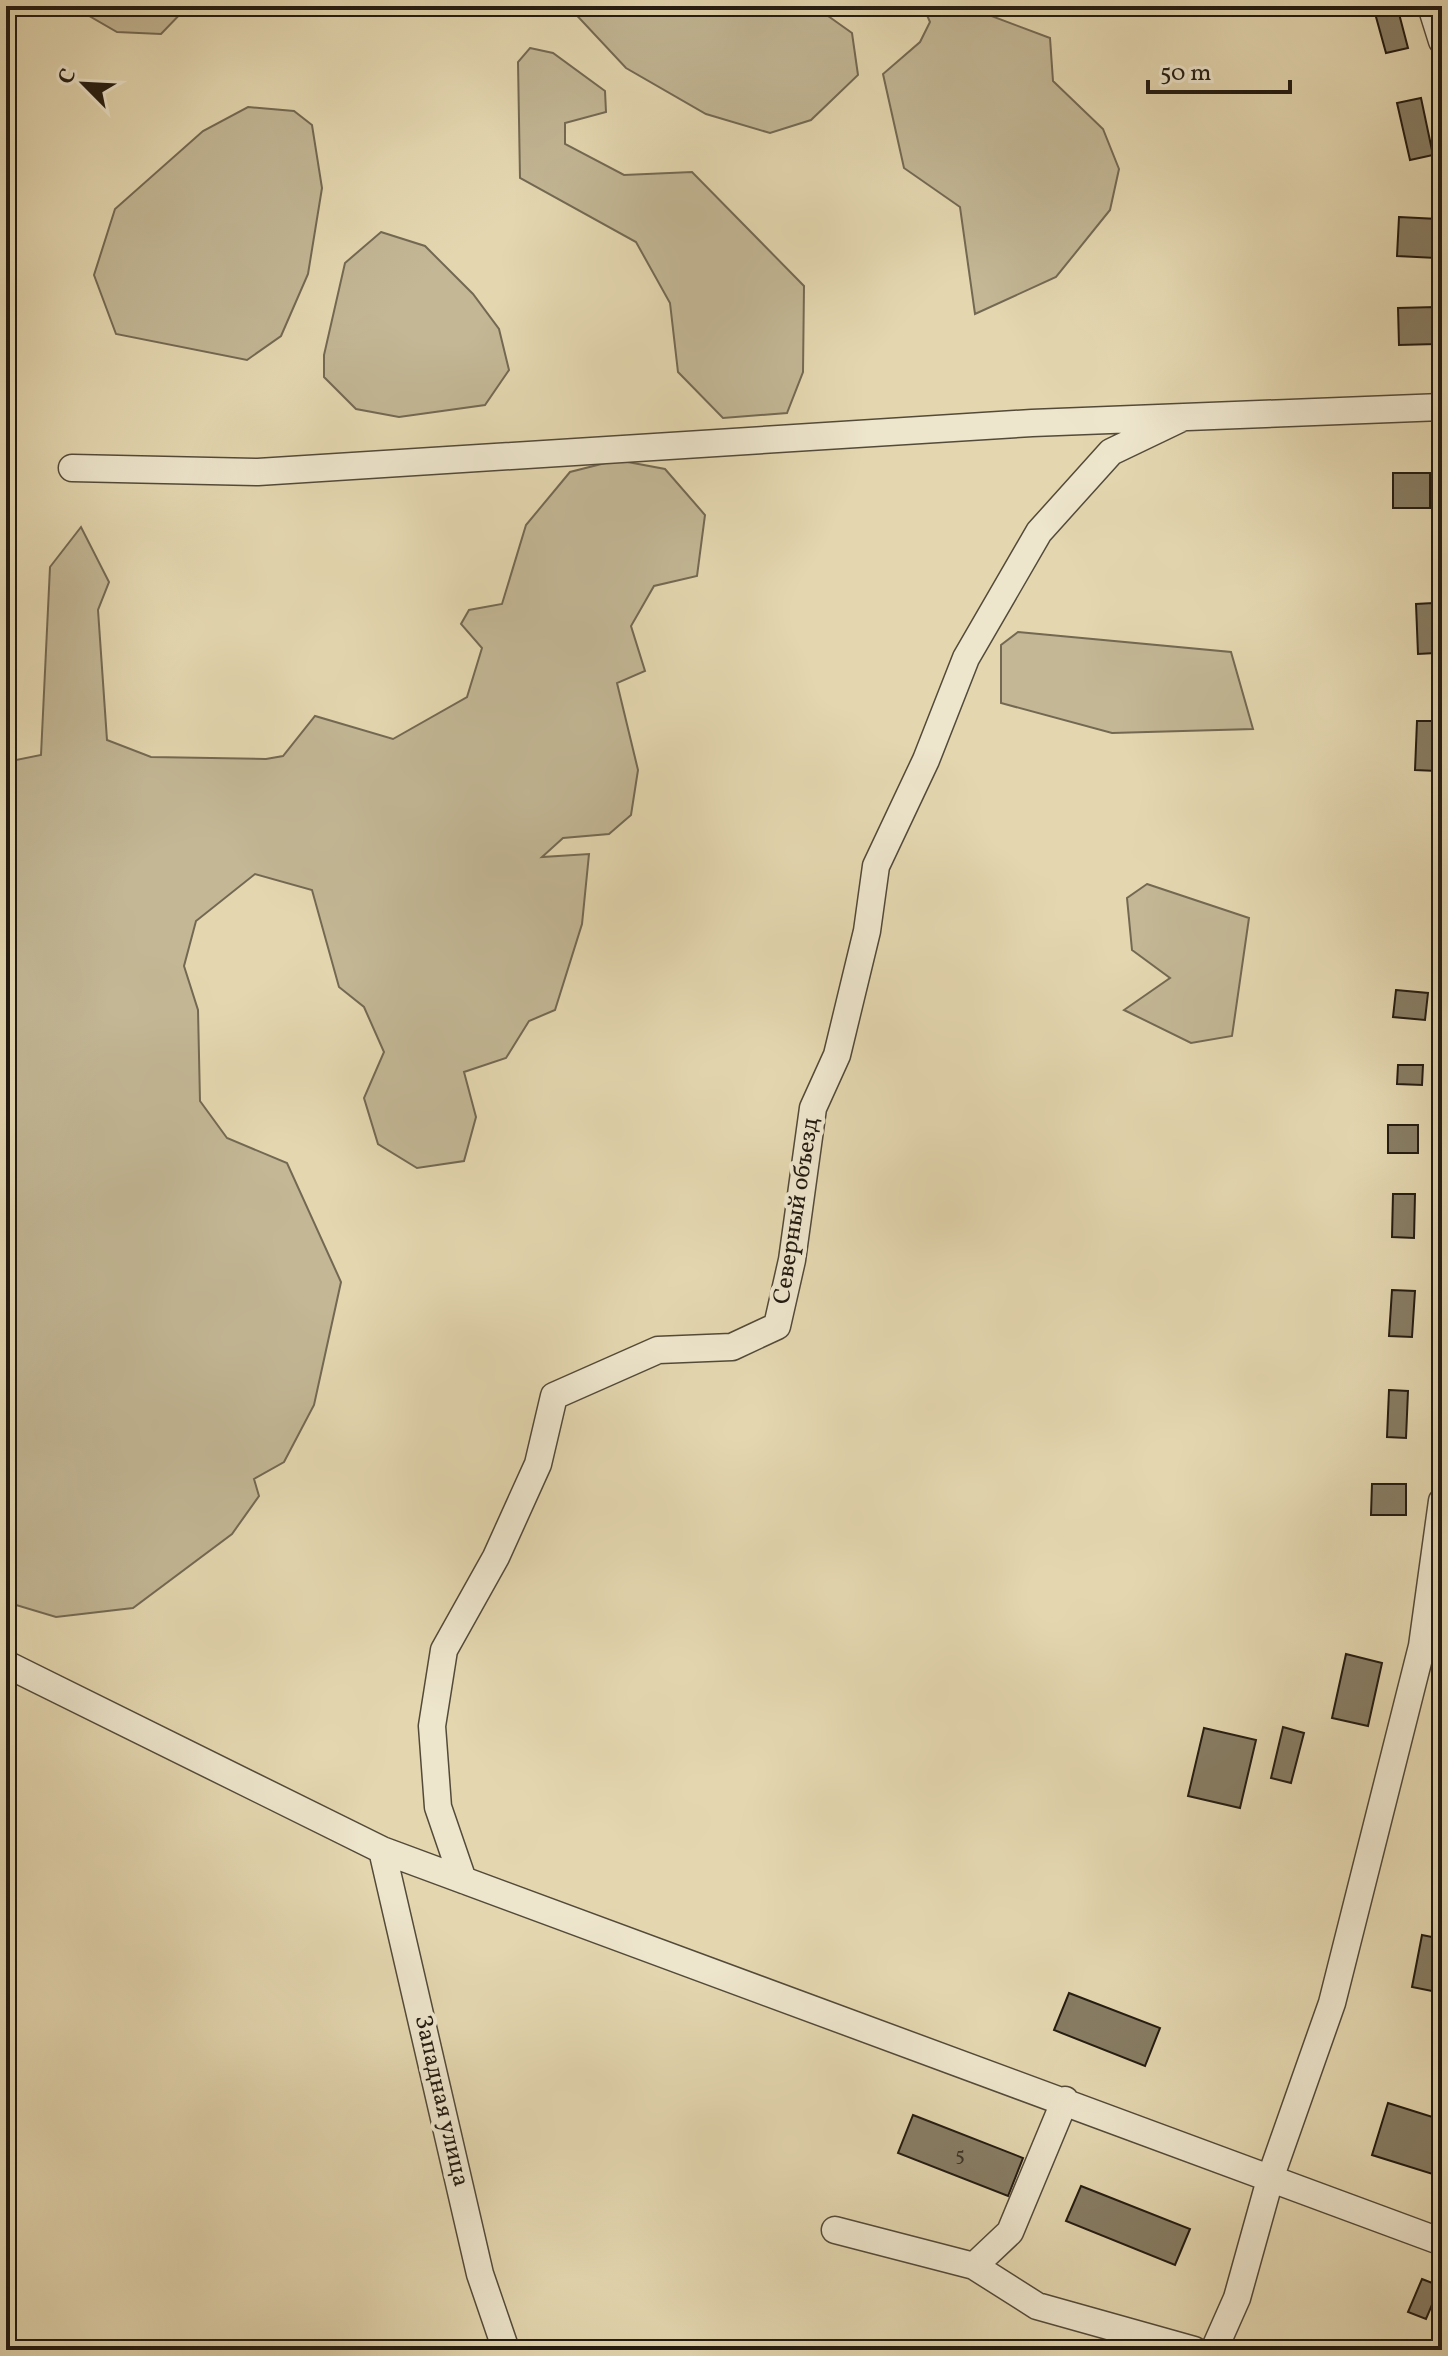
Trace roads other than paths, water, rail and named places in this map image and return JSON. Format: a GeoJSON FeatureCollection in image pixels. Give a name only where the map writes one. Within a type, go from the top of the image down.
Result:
{"type":"FeatureCollection","features":[{"type":"Feature","properties":{"kind":"street"},"geometry":{"type":"LineString","coordinates":[[1431,6],[1442,41]]}},
{"type":"Feature","properties":{"kind":"street"},"geometry":{"type":"LineString","coordinates":[[72,468],[258,472],[1032,423],[1442,407]]}},
{"type":"Feature","properties":{"kind":"street","name":"Северный объезд"},"geometry":{"type":"LineString","coordinates":[[463,1880],[438,1807],[432,1726],[444,1650],[496,1557],[538,1464],[554,1396],[658,1350],[732,1347],[777,1326],[792,1260],[813,1108],[837,1055],[867,931],[876,866],[926,760],[966,658],[1039,532],[1111,452],[1184,417]]}},
{"type":"Feature","properties":{"kind":"street"},"geometry":{"type":"LineString","coordinates":[[1214,2350],[1237,2298],[1271,2176],[1339,1973],[1422,1646],[1442,1501]]}},
{"type":"Feature","properties":{"kind":"street"},"geometry":{"type":"LineString","coordinates":[[6,1664],[382,1850],[1271,2176],[1442,2242]]}},
{"type":"Feature","properties":{"kind":"street","name":"Западная улица"},"geometry":{"type":"LineString","coordinates":[[382,1850],[480,2274],[506,2350]]}},
{"type":"Feature","properties":{"kind":"street"},"geometry":{"type":"LineString","coordinates":[[974,2266],[1010,2232],[1065,2100]]}},
{"type":"Feature","properties":{"kind":"street"},"geometry":{"type":"LineString","coordinates":[[835,2230],[974,2266],[1037,2306],[1194,2350]]}}]}
